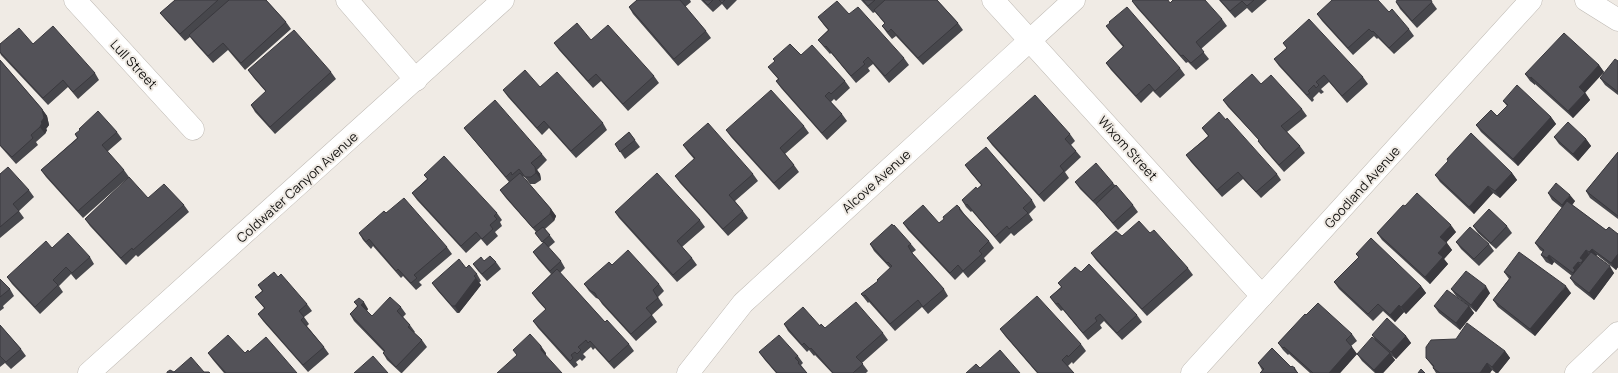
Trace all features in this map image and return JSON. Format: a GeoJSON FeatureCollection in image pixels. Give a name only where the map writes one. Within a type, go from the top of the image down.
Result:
{"type":"FeatureCollection","features":[{"type":"Feature","properties":{"kind":"street","name":"Lull Street"},"geometry":{"type":"LineString","coordinates":[[75,0],[194,129]]}},
{"type":"Feature","properties":{"kind":"street"},"geometry":{"type":"LineString","coordinates":[[347,0],[416,80]]}},
{"type":"Feature","properties":{"kind":"street","name":"Coldwater Canyon Avenue"},"geometry":{"type":"LineString","coordinates":[[89,373],[416,80],[503,0]]}},
{"type":"Feature","properties":{"kind":"street","name":"Wixom Street"},"geometry":{"type":"LineString","coordinates":[[993,0],[1262,296]]}},
{"type":"Feature","properties":{"kind":"street","name":"Alcove Avenue"},"geometry":{"type":"LineString","coordinates":[[688,373],[743,303],[1074,0]]}},
{"type":"Feature","properties":{"kind":"street","name":"Goodland Avenue"},"geometry":{"type":"LineString","coordinates":[[1192,373],[1531,0]]}},
{"type":"Feature","properties":{"kind":"street"},"geometry":{"type":"LineString","coordinates":[[1586,0],[1618,20]]}},
{"type":"Feature","properties":{"kind":"street"},"geometry":{"type":"LineString","coordinates":[[1576,373],[1618,334]]}},
{"type":"Feature","properties":{"kind":"building"},"geometry":{"type":"Polygon","coordinates":[[[175,0],[218,0],[180,34],[160,13],[175,0]]]}},
{"type":"Feature","properties":{"kind":"building"},"geometry":{"type":"Polygon","coordinates":[[[229,0],[266,0],[286,22],[241,63],[223,43],[208,56],[189,35],[229,0]]]}},
{"type":"Feature","properties":{"kind":"building"},"geometry":{"type":"Polygon","coordinates":[[[637,0],[680,0],[706,31],[674,59],[629,7],[637,0]]]}},
{"type":"Feature","properties":{"kind":"building"},"geometry":{"type":"Polygon","coordinates":[[[703,0],[713,0],[708,5],[703,0]]]}},
{"type":"Feature","properties":{"kind":"building"},"geometry":{"type":"Polygon","coordinates":[[[863,0],[875,0],[868,6],[863,0]]]}},
{"type":"Feature","properties":{"kind":"building"},"geometry":{"type":"Polygon","coordinates":[[[885,0],[937,0],[958,23],[918,58],[891,29],[888,32],[882,26],[885,23],[874,10],[885,0]]]}},
{"type":"Feature","properties":{"kind":"building"},"geometry":{"type":"Polygon","coordinates":[[[1168,0],[1170,3],[1173,0],[1205,0],[1222,19],[1196,42],[1204,52],[1191,63],[1183,55],[1181,56],[1132,1],[1168,0]]]}},
{"type":"Feature","properties":{"kind":"building"},"geometry":{"type":"Polygon","coordinates":[[[1220,0],[1254,0],[1247,6],[1242,1],[1230,11],[1220,0]]]}},
{"type":"Feature","properties":{"kind":"building"},"geometry":{"type":"Polygon","coordinates":[[[1332,0],[1378,0],[1389,12],[1392,9],[1409,29],[1389,48],[1373,31],[1372,32],[1369,29],[1348,48],[1317,14],[1332,0]]]}},
{"type":"Feature","properties":{"kind":"building"},"geometry":{"type":"Polygon","coordinates":[[[1397,0],[1431,0],[1432,2],[1412,21],[1396,2],[1397,0]]]}},
{"type":"Feature","properties":{"kind":"building"},"geometry":{"type":"Polygon","coordinates":[[[837,1],[849,14],[858,7],[904,58],[885,76],[868,57],[863,62],[865,64],[851,76],[826,46],[825,47],[818,40],[829,30],[818,17],[837,1]]]}},
{"type":"Feature","properties":{"kind":"building"},"geometry":{"type":"Polygon","coordinates":[[[1127,7],[1180,68],[1155,91],[1149,84],[1136,96],[1106,63],[1124,46],[1106,26],[1127,7]]]}},
{"type":"Feature","properties":{"kind":"building"},"geometry":{"type":"Polygon","coordinates":[[[1309,19],[1363,77],[1342,96],[1324,75],[1316,82],[1319,85],[1316,88],[1314,85],[1308,91],[1310,93],[1307,95],[1274,59],[1287,48],[1283,43],[1309,19]]]}},
{"type":"Feature","properties":{"kind":"building"},"geometry":{"type":"Polygon","coordinates":[[[577,23],[591,40],[608,25],[654,76],[623,104],[596,74],[588,81],[554,43],[577,23]]]}},
{"type":"Feature","properties":{"kind":"building"},"geometry":{"type":"Polygon","coordinates":[[[53,26],[95,73],[73,92],[63,80],[43,98],[0,52],[0,44],[19,28],[33,44],[53,26]]]}},
{"type":"Feature","properties":{"kind":"building"},"geometry":{"type":"Polygon","coordinates":[[[294,30],[331,72],[270,127],[251,105],[266,91],[248,70],[294,30]]]}},
{"type":"Feature","properties":{"kind":"building"},"geometry":{"type":"Polygon","coordinates":[[[1564,33],[1599,65],[1579,87],[1585,93],[1568,111],[1531,77],[1530,78],[1525,74],[1564,33]]]}},
{"type":"Feature","properties":{"kind":"building"},"geometry":{"type":"Polygon","coordinates":[[[790,44],[801,55],[812,45],[845,81],[831,94],[829,92],[825,96],[842,114],[822,133],[776,81],[779,79],[768,67],[775,61],[773,59],[790,44]]]}},
{"type":"Feature","properties":{"kind":"building"},"geometry":{"type":"Polygon","coordinates":[[[1615,59],[1618,61],[1618,92],[1600,78],[1615,59]]]}},
{"type":"Feature","properties":{"kind":"building"},"geometry":{"type":"Polygon","coordinates":[[[0,60],[42,109],[44,118],[40,127],[31,135],[33,138],[12,157],[0,145],[0,60]]]}},
{"type":"Feature","properties":{"kind":"building"},"geometry":{"type":"Polygon","coordinates":[[[525,70],[540,87],[557,72],[603,123],[571,151],[544,121],[537,128],[503,90],[525,70]]]}},
{"type":"Feature","properties":{"kind":"building"},"geometry":{"type":"Polygon","coordinates":[[[1252,74],[1261,84],[1271,75],[1302,109],[1281,126],[1300,146],[1279,165],[1223,100],[1252,74]]]}},
{"type":"Feature","properties":{"kind":"building"},"geometry":{"type":"Polygon","coordinates":[[[1517,85],[1551,117],[1513,159],[1476,125],[1491,110],[1497,116],[1508,105],[1503,101],[1517,85]]]}},
{"type":"Feature","properties":{"kind":"building"},"geometry":{"type":"Polygon","coordinates":[[[771,90],[804,126],[780,148],[794,165],[774,183],[726,130],[771,90]]]}},
{"type":"Feature","properties":{"kind":"building"},"geometry":{"type":"Polygon","coordinates":[[[1035,95],[1070,134],[1065,139],[1076,151],[1060,166],[1064,171],[1039,195],[987,138],[1035,95]]]}},
{"type":"Feature","properties":{"kind":"building"},"geometry":{"type":"Polygon","coordinates":[[[495,100],[542,154],[531,163],[535,167],[536,173],[531,177],[525,177],[519,169],[512,175],[511,172],[506,177],[464,128],[495,100]]]}},
{"type":"Feature","properties":{"kind":"building"},"geometry":{"type":"Polygon","coordinates":[[[98,111],[117,132],[102,145],[124,170],[78,211],[41,170],[78,138],[75,134],[98,111]]]}},
{"type":"Feature","properties":{"kind":"building"},"geometry":{"type":"Polygon","coordinates":[[[1219,112],[1226,120],[1227,118],[1277,174],[1256,192],[1238,172],[1217,190],[1186,155],[1209,136],[1202,128],[1219,112]]]}},
{"type":"Feature","properties":{"kind":"building"},"geometry":{"type":"Polygon","coordinates":[[[1568,122],[1586,139],[1573,154],[1554,137],[1568,122]]]}},
{"type":"Feature","properties":{"kind":"building"},"geometry":{"type":"Polygon","coordinates":[[[708,123],[753,174],[729,195],[743,211],[723,229],[675,176],[695,158],[683,145],[708,123]]]}},
{"type":"Feature","properties":{"kind":"building"},"geometry":{"type":"Polygon","coordinates":[[[629,132],[635,140],[620,152],[615,144],[629,132]]]}},
{"type":"Feature","properties":{"kind":"building"},"geometry":{"type":"Polygon","coordinates":[[[1471,133],[1512,173],[1495,191],[1488,186],[1469,207],[1435,175],[1448,161],[1447,159],[1471,133]]]}},
{"type":"Feature","properties":{"kind":"building"},"geometry":{"type":"Polygon","coordinates":[[[986,147],[1032,200],[1023,208],[1028,213],[1009,229],[1007,226],[995,237],[962,200],[976,187],[977,189],[982,185],[965,165],[986,147]]]}},
{"type":"Feature","properties":{"kind":"building"},"geometry":{"type":"Polygon","coordinates":[[[1618,152],[1618,216],[1586,191],[1618,152]]]}},
{"type":"Feature","properties":{"kind":"building"},"geometry":{"type":"Polygon","coordinates":[[[444,156],[497,213],[494,216],[497,219],[490,225],[493,229],[482,239],[476,232],[461,246],[412,193],[428,179],[424,175],[444,156]]]}},
{"type":"Feature","properties":{"kind":"building"},"geometry":{"type":"Polygon","coordinates":[[[1096,163],[1113,183],[1093,201],[1075,182],[1096,163]]]}},
{"type":"Feature","properties":{"kind":"building"},"geometry":{"type":"Polygon","coordinates":[[[8,167],[29,190],[13,204],[19,211],[0,227],[0,174],[8,167]]]}},
{"type":"Feature","properties":{"kind":"building"},"geometry":{"type":"Polygon","coordinates":[[[520,173],[551,209],[550,214],[533,228],[500,190],[520,173]]]}},
{"type":"Feature","properties":{"kind":"building"},"geometry":{"type":"Polygon","coordinates":[[[657,173],[700,220],[677,241],[692,258],[673,275],[615,212],[657,173]]]}},
{"type":"Feature","properties":{"kind":"building"},"geometry":{"type":"Polygon","coordinates":[[[129,177],[148,198],[164,184],[184,205],[133,250],[132,248],[121,258],[85,219],[129,177]]]}},
{"type":"Feature","properties":{"kind":"building"},"geometry":{"type":"Polygon","coordinates":[[[1556,183],[1570,195],[1562,205],[1548,193],[1556,183]]]}},
{"type":"Feature","properties":{"kind":"building"},"geometry":{"type":"Polygon","coordinates":[[[1116,185],[1133,205],[1113,223],[1096,204],[1116,185]]]}},
{"type":"Feature","properties":{"kind":"building"},"geometry":{"type":"Polygon","coordinates":[[[1417,193],[1451,225],[1440,237],[1447,243],[1438,253],[1443,257],[1425,277],[1377,233],[1403,205],[1405,206],[1417,193]]]}},
{"type":"Feature","properties":{"kind":"building"},"geometry":{"type":"Polygon","coordinates":[[[404,198],[447,247],[414,275],[417,278],[411,283],[398,269],[396,271],[369,239],[366,242],[359,233],[384,211],[386,213],[404,198]]]}},
{"type":"Feature","properties":{"kind":"building"},"geometry":{"type":"Polygon","coordinates":[[[1567,201],[1606,230],[1609,227],[1618,234],[1618,254],[1611,263],[1592,249],[1589,252],[1586,250],[1580,258],[1583,260],[1581,263],[1578,262],[1573,268],[1575,270],[1573,273],[1549,255],[1547,258],[1541,255],[1544,250],[1535,243],[1567,201]]]}},
{"type":"Feature","properties":{"kind":"building"},"geometry":{"type":"Polygon","coordinates":[[[923,205],[939,223],[944,219],[943,217],[957,205],[989,241],[979,251],[982,254],[963,271],[958,265],[950,273],[903,223],[923,205]]]}},
{"type":"Feature","properties":{"kind":"building"},"geometry":{"type":"Polygon","coordinates":[[[1489,209],[1507,226],[1491,243],[1473,226],[1489,209]]]}},
{"type":"Feature","properties":{"kind":"building"},"geometry":{"type":"Polygon","coordinates":[[[1139,221],[1150,233],[1154,230],[1188,268],[1142,309],[1091,253],[1116,231],[1122,236],[1139,221]]]}},
{"type":"Feature","properties":{"kind":"building"},"geometry":{"type":"Polygon","coordinates":[[[892,224],[911,244],[908,246],[912,253],[944,289],[923,307],[918,300],[890,324],[865,295],[863,296],[861,294],[878,281],[877,280],[892,266],[888,262],[887,263],[870,244],[892,224]]]}},
{"type":"Feature","properties":{"kind":"building"},"geometry":{"type":"Polygon","coordinates":[[[543,227],[550,235],[542,242],[535,233],[543,227]]]}},
{"type":"Feature","properties":{"kind":"building"},"geometry":{"type":"Polygon","coordinates":[[[1470,227],[1489,244],[1474,259],[1456,242],[1470,227]]]}},
{"type":"Feature","properties":{"kind":"building"},"geometry":{"type":"Polygon","coordinates":[[[68,233],[90,257],[72,273],[66,267],[53,280],[58,285],[35,307],[7,277],[46,241],[52,248],[68,233]]]}},
{"type":"Feature","properties":{"kind":"building"},"geometry":{"type":"Polygon","coordinates":[[[1371,238],[1421,286],[1401,307],[1399,305],[1390,315],[1378,304],[1368,314],[1334,282],[1359,257],[1356,254],[1371,238]]]}},
{"type":"Feature","properties":{"kind":"building"},"geometry":{"type":"Polygon","coordinates":[[[544,242],[561,261],[550,271],[533,252],[544,242]]]}},
{"type":"Feature","properties":{"kind":"building"},"geometry":{"type":"Polygon","coordinates":[[[628,250],[659,284],[653,290],[658,298],[646,308],[652,315],[631,334],[595,293],[584,284],[609,262],[612,265],[628,250]]]}},
{"type":"Feature","properties":{"kind":"building"},"geometry":{"type":"Polygon","coordinates":[[[1519,252],[1566,286],[1530,329],[1493,300],[1511,277],[1504,272],[1519,252]]]}},
{"type":"Feature","properties":{"kind":"building"},"geometry":{"type":"Polygon","coordinates":[[[1591,252],[1610,266],[1589,293],[1570,278],[1591,252]]]}},
{"type":"Feature","properties":{"kind":"building"},"geometry":{"type":"Polygon","coordinates":[[[490,256],[496,262],[482,274],[473,264],[481,257],[484,261],[490,256]]]}},
{"type":"Feature","properties":{"kind":"building"},"geometry":{"type":"Polygon","coordinates":[[[459,259],[466,268],[469,265],[477,274],[474,276],[476,278],[455,306],[452,306],[432,283],[459,259]]]}},
{"type":"Feature","properties":{"kind":"building"},"geometry":{"type":"Polygon","coordinates":[[[1089,264],[1137,315],[1117,333],[1100,314],[1095,318],[1097,321],[1083,333],[1058,303],[1056,304],[1050,297],[1062,287],[1058,283],[1075,267],[1081,272],[1089,264]]]}},
{"type":"Feature","properties":{"kind":"building"},"geometry":{"type":"Polygon","coordinates":[[[557,269],[605,322],[607,320],[629,344],[609,362],[590,341],[588,343],[586,340],[578,347],[581,350],[577,354],[575,352],[571,355],[573,358],[570,361],[533,321],[546,309],[532,293],[557,269]]]}},
{"type":"Feature","properties":{"kind":"building"},"geometry":{"type":"Polygon","coordinates":[[[1466,271],[1486,286],[1471,305],[1451,289],[1466,271]]]}},
{"type":"Feature","properties":{"kind":"building"},"geometry":{"type":"Polygon","coordinates":[[[274,272],[278,277],[281,274],[307,304],[299,311],[304,317],[301,320],[324,347],[303,365],[258,314],[265,308],[255,297],[263,291],[258,285],[274,272]]]}},
{"type":"Feature","properties":{"kind":"building"},"geometry":{"type":"Polygon","coordinates":[[[0,279],[10,289],[0,297],[0,279]]]}},
{"type":"Feature","properties":{"kind":"building"},"geometry":{"type":"Polygon","coordinates":[[[1447,290],[1469,306],[1456,323],[1434,306],[1447,290]]]}},
{"type":"Feature","properties":{"kind":"building"},"geometry":{"type":"Polygon","coordinates":[[[1037,296],[1081,344],[1068,357],[1067,355],[1062,360],[1074,373],[1038,373],[1000,329],[1037,296]]]}},
{"type":"Feature","properties":{"kind":"building"},"geometry":{"type":"Polygon","coordinates":[[[390,297],[401,307],[397,311],[410,325],[408,327],[422,340],[396,367],[383,353],[385,351],[350,314],[358,306],[354,302],[359,298],[364,302],[361,305],[372,316],[390,297]]]}},
{"type":"Feature","properties":{"kind":"building"},"geometry":{"type":"Polygon","coordinates":[[[856,302],[883,333],[856,357],[863,364],[853,373],[833,373],[811,348],[810,349],[804,343],[802,345],[784,324],[803,307],[820,326],[821,324],[825,328],[856,302]]]}},
{"type":"Feature","properties":{"kind":"building"},"geometry":{"type":"Polygon","coordinates":[[[1318,303],[1352,334],[1346,340],[1352,347],[1329,373],[1313,373],[1278,343],[1305,314],[1306,315],[1318,303]]]}},
{"type":"Feature","properties":{"kind":"building"},"geometry":{"type":"Polygon","coordinates":[[[1387,318],[1406,336],[1391,352],[1372,335],[1387,318]]]}},
{"type":"Feature","properties":{"kind":"building"},"geometry":{"type":"Polygon","coordinates":[[[1467,323],[1505,351],[1492,367],[1487,363],[1480,373],[1440,373],[1433,368],[1434,366],[1426,358],[1426,347],[1431,340],[1456,339],[1467,323]]]}},
{"type":"Feature","properties":{"kind":"building"},"geometry":{"type":"Polygon","coordinates":[[[0,325],[21,349],[6,362],[0,356],[0,325]]]}},
{"type":"Feature","properties":{"kind":"building"},"geometry":{"type":"Polygon","coordinates":[[[530,334],[541,346],[541,350],[562,373],[497,373],[517,355],[513,350],[530,334]]]}},
{"type":"Feature","properties":{"kind":"building"},"geometry":{"type":"Polygon","coordinates":[[[228,335],[245,353],[248,350],[249,352],[266,337],[297,373],[226,373],[208,353],[228,335]]]}},
{"type":"Feature","properties":{"kind":"building"},"geometry":{"type":"Polygon","coordinates":[[[779,335],[798,356],[795,358],[807,373],[777,373],[759,352],[779,335]]]}},
{"type":"Feature","properties":{"kind":"building"},"geometry":{"type":"Polygon","coordinates":[[[1372,337],[1390,353],[1374,370],[1357,354],[1372,337]]]}},
{"type":"Feature","properties":{"kind":"building"},"geometry":{"type":"Polygon","coordinates":[[[1272,348],[1291,367],[1292,366],[1295,368],[1294,369],[1298,373],[1260,373],[1264,369],[1258,363],[1272,348]]]}},
{"type":"Feature","properties":{"kind":"building"},"geometry":{"type":"Polygon","coordinates":[[[1000,350],[1020,373],[966,373],[976,364],[980,368],[1000,350]]]}},
{"type":"Feature","properties":{"kind":"building"},"geometry":{"type":"Polygon","coordinates":[[[373,356],[388,373],[354,373],[373,356]]]}},
{"type":"Feature","properties":{"kind":"building"},"geometry":{"type":"Polygon","coordinates":[[[191,357],[204,372],[210,373],[167,373],[170,370],[174,372],[191,357]]]}},
{"type":"Feature","properties":{"kind":"building"},"geometry":{"type":"Polygon","coordinates":[[[1421,369],[1425,373],[1418,373],[1421,369]]]}}]}
